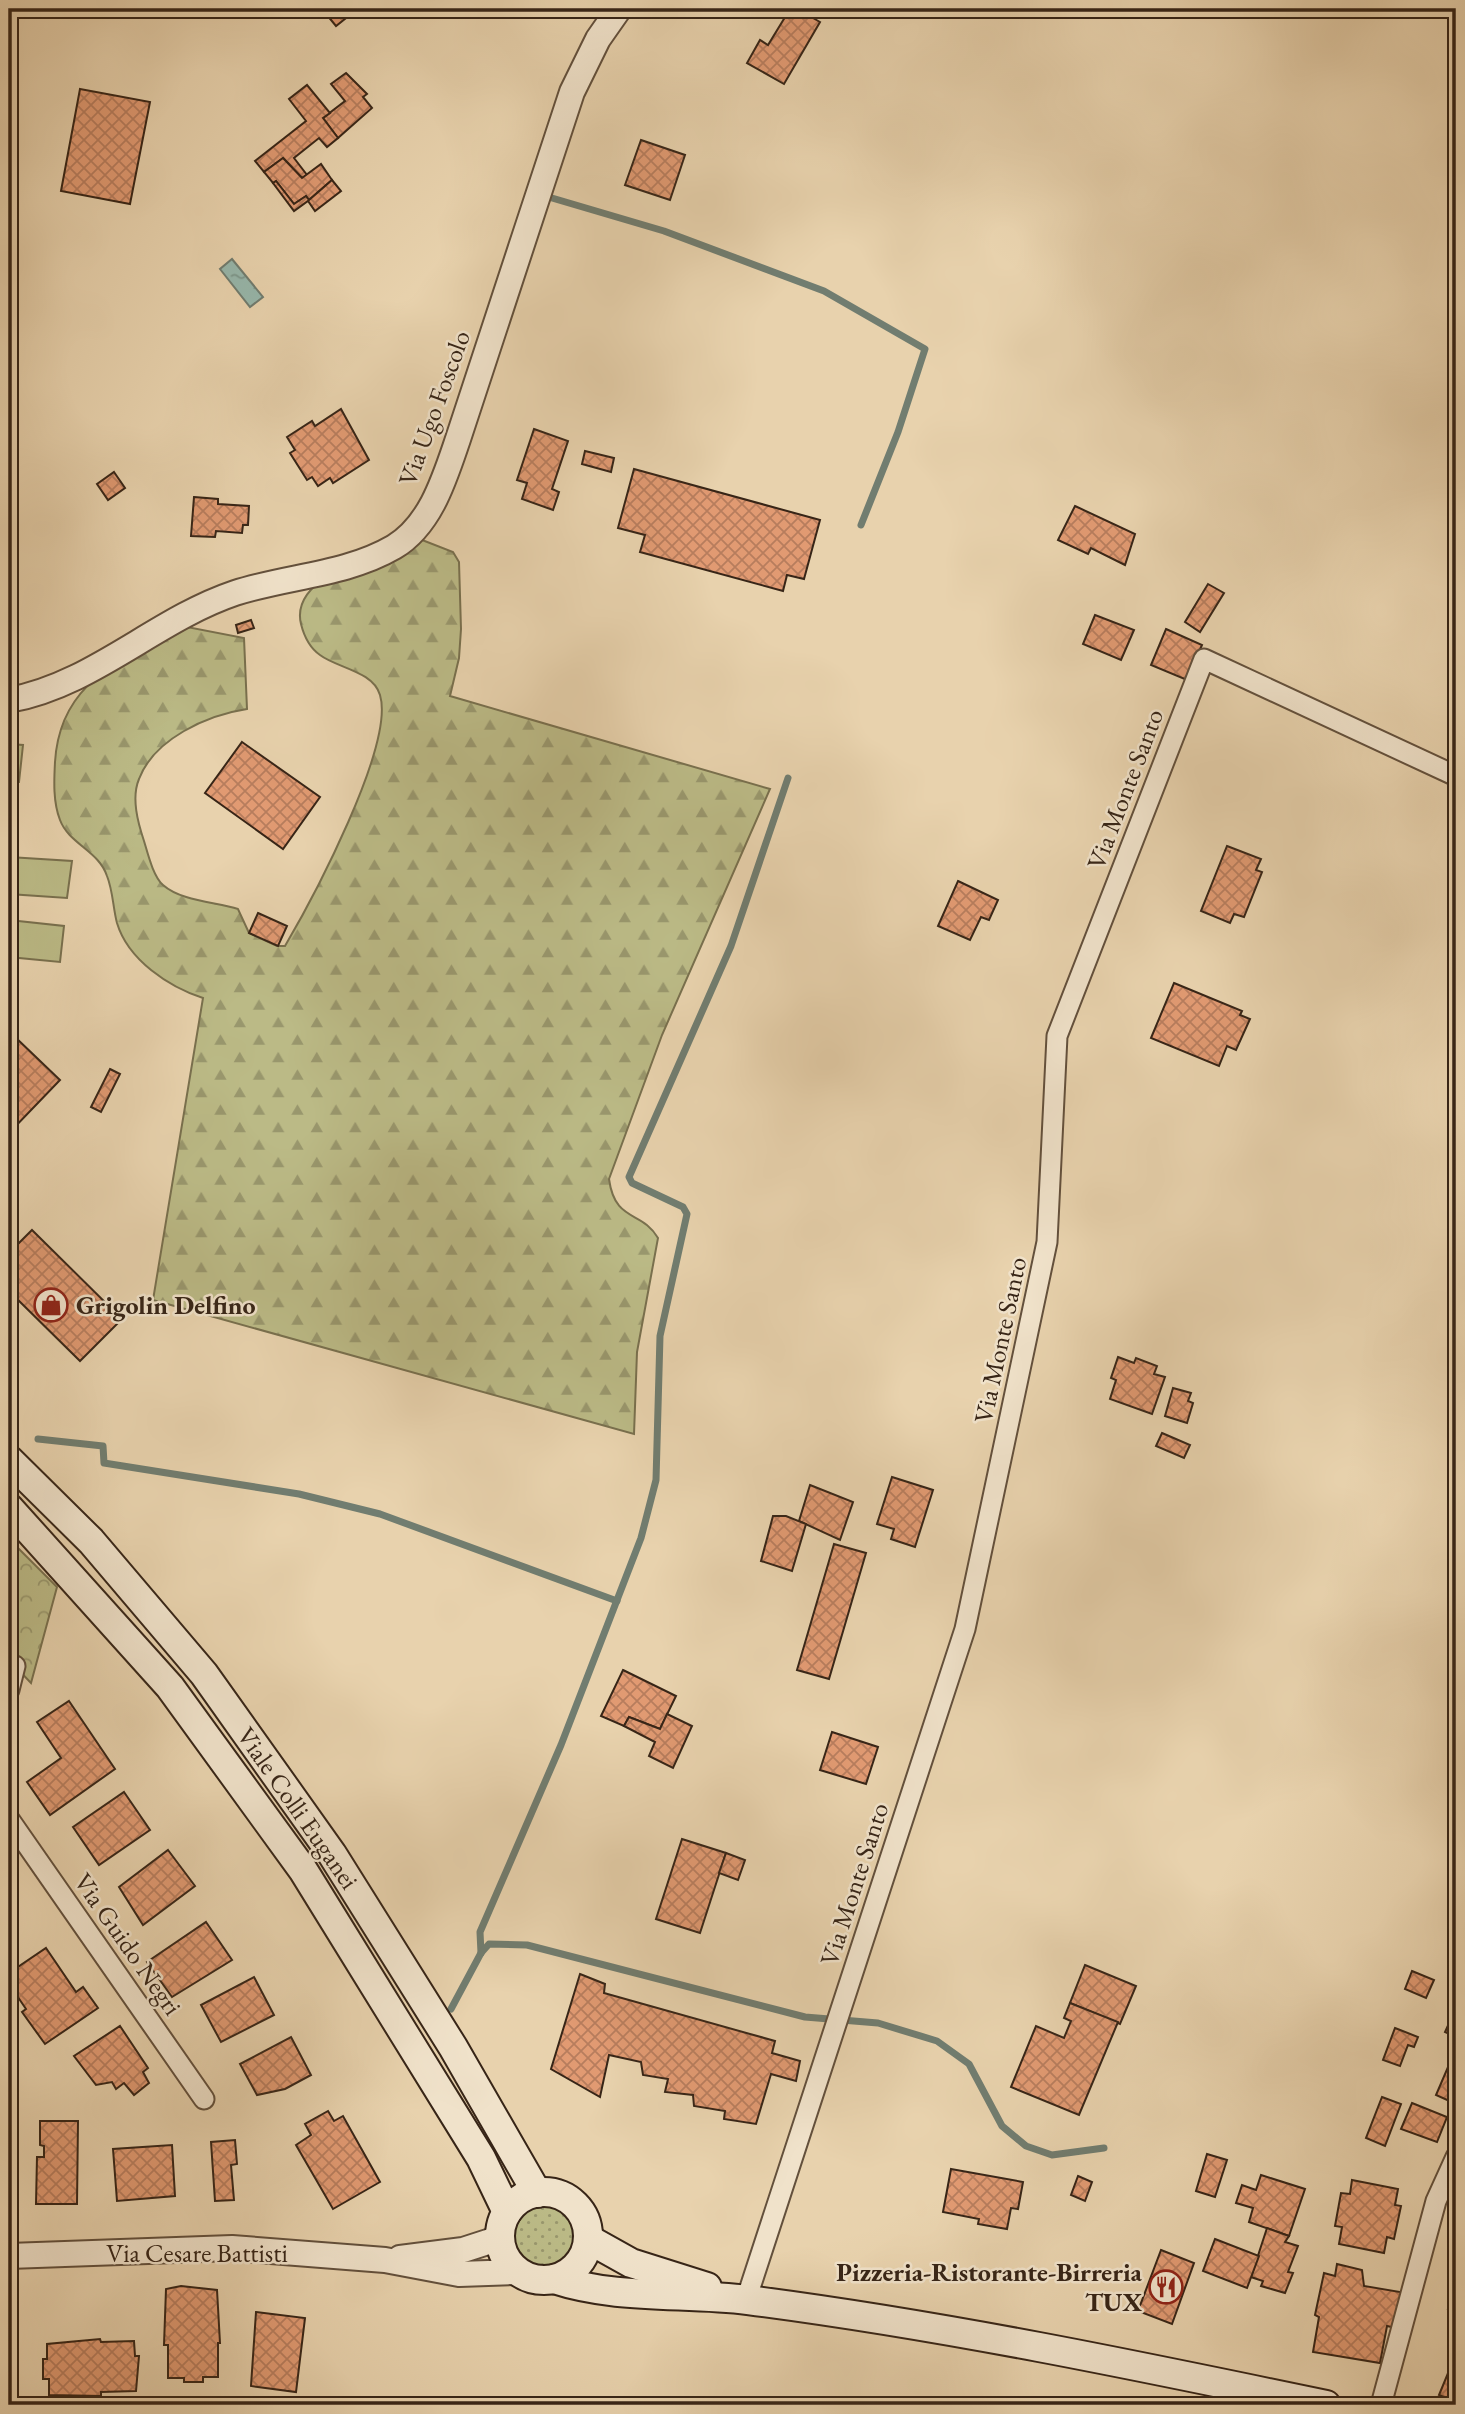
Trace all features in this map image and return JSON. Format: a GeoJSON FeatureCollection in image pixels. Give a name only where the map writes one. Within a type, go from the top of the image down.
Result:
{"type":"FeatureCollection","features":[{"type":"Feature","properties":{"kind":"main road","name":"Viale Colli Euganei"},"geometry":{"type":"LineString","coordinates":[[9,1460],[91,1541],[204,1674],[332,1854],[453,2047],[537,2193]]}},
{"type":"Feature","properties":{"kind":"main road","name":"Viale Colli Euganei"},"geometry":{"type":"LineString","coordinates":[[9,1508],[170,1687],[303,1870],[488,2169],[503,2225]]}},
{"type":"Feature","properties":{"kind":"main road","name":"Via Cesare Battisti"},"geometry":{"type":"LineString","coordinates":[[503,2225],[525,2196],[537,2193]]}},
{"type":"Feature","properties":{"kind":"main road"},"geometry":{"type":"LineString","coordinates":[[537,2193],[563,2196],[574,2204],[582,2214],[588,2239],[578,2265],[555,2280]]}},
{"type":"Feature","properties":{"kind":"main road"},"geometry":{"type":"LineString","coordinates":[[503,2225],[505,2257],[517,2272]]}},
{"type":"Feature","properties":{"kind":"main road","name":"Via Cesare Battisti"},"geometry":{"type":"LineString","coordinates":[[588,2239],[631,2263],[746,2300]]}},
{"type":"Feature","properties":{"kind":"main road","name":"Via Cesare Battisti"},"geometry":{"type":"LineString","coordinates":[[517,2272],[529,2278],[555,2280],[580,2288],[615,2293],[746,2300],[982,2338],[1326,2405]]}},
{"type":"Feature","properties":{"kind":"street","name":"Via Ugo Foscolo"},"geometry":{"type":"LineString","coordinates":[[9,700],[48,690],[82,675],[191,611],[235,593],[344,568],[396,547],[422,521],[442,486],[572,92],[598,38],[619,9]]}},
{"type":"Feature","properties":{"kind":"street","name":"Via Monte Santo"},"geometry":{"type":"LineString","coordinates":[[746,2300],[965,1629],[1047,1242],[1057,1035],[1205,659],[1456,776]]}},
{"type":"Feature","properties":{"kind":"street"},"geometry":{"type":"LineString","coordinates":[[9,1690],[15,1665]]}},
{"type":"Feature","properties":{"kind":"street","name":"Via Guido Negri"},"geometry":{"type":"LineString","coordinates":[[9,1819],[204,2099]]}},
{"type":"Feature","properties":{"kind":"street"},"geometry":{"type":"LineString","coordinates":[[1381,2405],[1436,2201],[1456,2157]]}},
{"type":"Feature","properties":{"kind":"street","name":"Via Cesare Battisti"},"geometry":{"type":"LineString","coordinates":[[385,2260],[463,2249],[503,2225]]}},
{"type":"Feature","properties":{"kind":"street","name":"Via Cesare Battisti"},"geometry":{"type":"LineString","coordinates":[[9,2256],[232,2248],[385,2260],[459,2274],[517,2272]]}},
{"type":"Feature","properties":{"kind":"green space"},"geometry":{"type":"Polygon","coordinates":[[[417,538],[453,552],[459,562],[461,629],[459,658],[450,696],[770,789],[662,1035],[609,1179],[617,1203],[652,1229],[658,1238],[637,1352],[634,1434],[153,1300],[203,998],[177,987],[151,970],[130,949],[122,936],[103,867],[70,835],[60,820],[54,777],[59,734],[68,712],[81,693],[97,677],[116,663],[182,626],[244,638],[247,709],[199,723],[169,741],[146,765],[139,779],[136,810],[151,864],[163,885],[179,895],[238,909],[249,933],[277,946],[285,946],[331,860],[364,784],[381,718],[380,695],[370,680],[327,659],[310,645],[301,624],[301,607],[309,592],[341,568],[417,538]]]}},
{"type":"Feature","properties":{"kind":"green space"},"geometry":{"type":"Polygon","coordinates":[[[9,744],[23,745],[19,782],[9,781],[9,744]]]}},
{"type":"Feature","properties":{"kind":"green space"},"geometry":{"type":"Polygon","coordinates":[[[9,793],[18,794],[15,831],[9,830],[9,793]]]}},
{"type":"Feature","properties":{"kind":"green space"},"geometry":{"type":"Polygon","coordinates":[[[9,857],[72,861],[67,898],[9,894],[9,857]]]}},
{"type":"Feature","properties":{"kind":"green space"},"geometry":{"type":"Polygon","coordinates":[[[9,920],[64,926],[60,962],[9,957],[9,920]]]}},
{"type":"Feature","properties":{"kind":"green space"},"geometry":{"type":"Polygon","coordinates":[[[9,1539],[57,1587],[31,1683],[9,1660],[9,1539]]]}},
{"type":"Feature","properties":{"kind":"green space"},"geometry":{"type":"Polygon","coordinates":[[[543,2202],[556,2205],[566,2212],[573,2222],[576,2235],[573,2248],[566,2258],[556,2265],[543,2268],[530,2265],[520,2258],[513,2248],[510,2235],[513,2222],[520,2212],[530,2205],[543,2202]]]}},
{"type":"Feature","properties":{"kind":"water"},"geometry":{"type":"Polygon","coordinates":[[[232,259],[263,297],[250,307],[220,269],[232,259]]]}},
{"type":"Feature","properties":{"kind":"building"},"geometry":{"type":"Polygon","coordinates":[[[322,9],[353,9],[355,11],[336,26],[322,9]]]}},
{"type":"Feature","properties":{"kind":"building"},"geometry":{"type":"Polygon","coordinates":[[[790,9],[797,9],[820,22],[784,84],[747,63],[760,40],[768,45],[790,9]]]}},
{"type":"Feature","properties":{"kind":"building"},"geometry":{"type":"Polygon","coordinates":[[[346,73],[367,94],[363,97],[372,108],[338,138],[323,118],[345,101],[331,84],[346,73]]]}},
{"type":"Feature","properties":{"kind":"building"},"geometry":{"type":"Polygon","coordinates":[[[307,85],[330,113],[323,118],[338,138],[327,147],[319,138],[294,158],[307,175],[302,178],[283,158],[264,172],[255,161],[306,121],[289,99],[307,85]]]}},
{"type":"Feature","properties":{"kind":"building"},"geometry":{"type":"Polygon","coordinates":[[[80,89],[150,102],[130,204],[61,191],[80,89]]]}},
{"type":"Feature","properties":{"kind":"building"},"geometry":{"type":"Polygon","coordinates":[[[641,140],[685,155],[670,200],[625,185],[641,140]]]}},
{"type":"Feature","properties":{"kind":"building"},"geometry":{"type":"Polygon","coordinates":[[[283,158],[302,178],[321,164],[332,180],[309,200],[306,196],[294,204],[276,181],[273,183],[264,172],[283,158]]]}},
{"type":"Feature","properties":{"kind":"building"},"geometry":{"type":"Polygon","coordinates":[[[332,180],[341,191],[315,211],[308,201],[294,211],[273,183],[276,181],[294,204],[306,196],[309,200],[332,180]]]}},
{"type":"Feature","properties":{"kind":"building"},"geometry":{"type":"Polygon","coordinates":[[[341,409],[369,460],[333,483],[330,478],[318,486],[312,477],[307,480],[290,453],[295,450],[287,437],[312,421],[315,426],[341,409]]]}},
{"type":"Feature","properties":{"kind":"building"},"geometry":{"type":"Polygon","coordinates":[[[534,429],[568,441],[552,489],[559,492],[553,510],[522,499],[527,483],[517,480],[534,429]]]}},
{"type":"Feature","properties":{"kind":"building"},"geometry":{"type":"Polygon","coordinates":[[[585,451],[614,458],[611,472],[582,464],[585,451]]]}},
{"type":"Feature","properties":{"kind":"building"},"geometry":{"type":"Polygon","coordinates":[[[634,469],[820,520],[804,579],[787,575],[783,591],[640,552],[645,535],[618,528],[634,469]]]}},
{"type":"Feature","properties":{"kind":"building"},"geometry":{"type":"Polygon","coordinates":[[[114,472],[125,488],[108,500],[97,484],[114,472]]]}},
{"type":"Feature","properties":{"kind":"building"},"geometry":{"type":"Polygon","coordinates":[[[194,497],[218,499],[218,504],[249,506],[248,525],[243,525],[242,533],[216,531],[215,537],[191,536],[194,497]]]}},
{"type":"Feature","properties":{"kind":"building"},"geometry":{"type":"Polygon","coordinates":[[[1075,506],[1135,534],[1125,565],[1091,548],[1088,554],[1058,540],[1075,506]]]}},
{"type":"Feature","properties":{"kind":"building"},"geometry":{"type":"Polygon","coordinates":[[[1208,584],[1224,593],[1200,632],[1185,622],[1208,584]]]}},
{"type":"Feature","properties":{"kind":"building"},"geometry":{"type":"Polygon","coordinates":[[[1095,615],[1134,630],[1121,660],[1083,644],[1095,615]]]}},
{"type":"Feature","properties":{"kind":"building"},"geometry":{"type":"Polygon","coordinates":[[[251,620],[254,628],[238,633],[236,625],[251,620]]]}},
{"type":"Feature","properties":{"kind":"building"},"geometry":{"type":"Polygon","coordinates":[[[1166,629],[1202,645],[1187,680],[1151,665],[1166,629]]]}},
{"type":"Feature","properties":{"kind":"building"},"geometry":{"type":"Polygon","coordinates":[[[242,742],[320,797],[283,849],[205,793],[242,742]]]}},
{"type":"Feature","properties":{"kind":"building"},"geometry":{"type":"Polygon","coordinates":[[[1227,846],[1261,859],[1256,870],[1262,872],[1244,917],[1234,914],[1230,923],[1201,911],[1227,846]]]}},
{"type":"Feature","properties":{"kind":"building"},"geometry":{"type":"Polygon","coordinates":[[[958,881],[998,900],[989,920],[981,917],[970,940],[938,926],[958,881]]]}},
{"type":"Feature","properties":{"kind":"building"},"geometry":{"type":"Polygon","coordinates":[[[258,913],[287,926],[278,946],[249,933],[258,913]]]}},
{"type":"Feature","properties":{"kind":"building"},"geometry":{"type":"Polygon","coordinates":[[[1174,983],[1242,1011],[1240,1015],[1250,1019],[1236,1050],[1227,1046],[1219,1066],[1151,1038],[1174,983]]]}},
{"type":"Feature","properties":{"kind":"building"},"geometry":{"type":"Polygon","coordinates":[[[14,1036],[60,1080],[9,1133],[9,1042],[14,1036]]]}},
{"type":"Feature","properties":{"kind":"building"},"geometry":{"type":"Polygon","coordinates":[[[110,1069],[120,1074],[101,1112],[91,1107],[110,1069]]]}},
{"type":"Feature","properties":{"kind":"building"},"geometry":{"type":"Polygon","coordinates":[[[32,1230],[122,1319],[80,1361],[9,1291],[9,1253],[32,1230]]]}},
{"type":"Feature","properties":{"kind":"building"},"geometry":{"type":"Polygon","coordinates":[[[1118,1357],[1134,1363],[1136,1358],[1157,1366],[1154,1374],[1165,1377],[1152,1414],[1110,1399],[1116,1380],[1111,1378],[1118,1357]]]}},
{"type":"Feature","properties":{"kind":"building"},"geometry":{"type":"Polygon","coordinates":[[[1173,1388],[1191,1393],[1188,1401],[1193,1403],[1187,1423],[1165,1416],[1173,1388]]]}},
{"type":"Feature","properties":{"kind":"building"},"geometry":{"type":"Polygon","coordinates":[[[1162,1433],[1190,1445],[1184,1458],[1156,1446],[1162,1433]]]}},
{"type":"Feature","properties":{"kind":"building"},"geometry":{"type":"Polygon","coordinates":[[[892,1477],[933,1490],[915,1547],[891,1539],[894,1529],[877,1524],[892,1477]]]}},
{"type":"Feature","properties":{"kind":"building"},"geometry":{"type":"Polygon","coordinates":[[[810,1485],[853,1502],[840,1540],[799,1521],[810,1485]]]}},
{"type":"Feature","properties":{"kind":"building"},"geometry":{"type":"Polygon","coordinates":[[[773,1516],[786,1516],[806,1524],[792,1571],[761,1561],[773,1516]]]}},
{"type":"Feature","properties":{"kind":"building"},"geometry":{"type":"Polygon","coordinates":[[[834,1544],[866,1553],[829,1679],[797,1670],[834,1544]]]}},
{"type":"Feature","properties":{"kind":"building"},"geometry":{"type":"Polygon","coordinates":[[[623,1670],[676,1696],[660,1729],[629,1717],[624,1726],[601,1716],[623,1670]]]}},
{"type":"Feature","properties":{"kind":"building"},"geometry":{"type":"Polygon","coordinates":[[[69,1701],[115,1769],[50,1815],[27,1782],[61,1758],[37,1722],[69,1701]]]}},
{"type":"Feature","properties":{"kind":"building"},"geometry":{"type":"Polygon","coordinates":[[[667,1714],[692,1726],[673,1768],[649,1756],[655,1742],[624,1726],[629,1717],[660,1729],[667,1714]]]}},
{"type":"Feature","properties":{"kind":"building"},"geometry":{"type":"Polygon","coordinates":[[[832,1732],[878,1747],[866,1784],[820,1770],[832,1732]]]}},
{"type":"Feature","properties":{"kind":"building"},"geometry":{"type":"Polygon","coordinates":[[[124,1792],[150,1830],[99,1865],[73,1827],[124,1792]]]}},
{"type":"Feature","properties":{"kind":"building"},"geometry":{"type":"Polygon","coordinates":[[[682,1839],[726,1853],[700,1933],[656,1919],[682,1839]]]}},
{"type":"Feature","properties":{"kind":"building"},"geometry":{"type":"Polygon","coordinates":[[[168,1850],[195,1886],[143,1925],[119,1887],[168,1850]]]}},
{"type":"Feature","properties":{"kind":"building"},"geometry":{"type":"Polygon","coordinates":[[[726,1853],[745,1860],[738,1880],[719,1873],[726,1853]]]}},
{"type":"Feature","properties":{"kind":"building"},"geometry":{"type":"Polygon","coordinates":[[[206,1922],[232,1960],[172,1997],[147,1962],[206,1922]]]}},
{"type":"Feature","properties":{"kind":"building"},"geometry":{"type":"Polygon","coordinates":[[[46,1948],[76,1992],[83,1987],[98,2008],[45,2044],[22,2012],[26,2009],[9,1984],[9,1973],[46,1948]]]}},
{"type":"Feature","properties":{"kind":"building"},"geometry":{"type":"Polygon","coordinates":[[[1085,1965],[1136,1986],[1120,2024],[1070,2003],[1085,1965]]]}},
{"type":"Feature","properties":{"kind":"building"},"geometry":{"type":"Polygon","coordinates":[[[1412,1971],[1434,1980],[1426,1998],[1405,1989],[1412,1971]]]}},
{"type":"Feature","properties":{"kind":"building"},"geometry":{"type":"Polygon","coordinates":[[[580,1974],[605,1984],[604,1993],[775,2041],[772,2053],[800,2061],[796,2081],[771,2074],[756,2124],[724,2119],[725,2111],[694,2106],[693,2095],[665,2092],[668,2079],[643,2075],[641,2062],[609,2055],[600,2097],[551,2069],[580,1974]]]}},
{"type":"Feature","properties":{"kind":"building"},"geometry":{"type":"Polygon","coordinates":[[[254,1977],[274,2015],[221,2042],[201,2005],[254,1977]]]}},
{"type":"Feature","properties":{"kind":"building"},"geometry":{"type":"Polygon","coordinates":[[[1070,2003],[1118,2022],[1079,2115],[1011,2087],[1036,2026],[1064,2038],[1071,2021],[1064,2018],[1070,2003]]]}},
{"type":"Feature","properties":{"kind":"building"},"geometry":{"type":"Polygon","coordinates":[[[1456,2008],[1456,2037],[1445,2032],[1456,2008]]]}},
{"type":"Feature","properties":{"kind":"building"},"geometry":{"type":"Polygon","coordinates":[[[120,2026],[148,2068],[143,2072],[149,2083],[134,2095],[124,2083],[116,2089],[112,2082],[96,2085],[74,2056],[120,2026]]]}},
{"type":"Feature","properties":{"kind":"building"},"geometry":{"type":"Polygon","coordinates":[[[1395,2028],[1418,2037],[1414,2047],[1408,2045],[1400,2066],[1383,2060],[1395,2028]]]}},
{"type":"Feature","properties":{"kind":"building"},"geometry":{"type":"Polygon","coordinates":[[[9,2033],[14,2043],[11,2063],[9,2063],[9,2033]]]}},
{"type":"Feature","properties":{"kind":"building"},"geometry":{"type":"Polygon","coordinates":[[[291,2037],[311,2075],[285,2089],[257,2095],[240,2064],[291,2037]]]}},
{"type":"Feature","properties":{"kind":"building"},"geometry":{"type":"Polygon","coordinates":[[[1451,2060],[1456,2062],[1456,2104],[1436,2095],[1451,2060]]]}},
{"type":"Feature","properties":{"kind":"building"},"geometry":{"type":"Polygon","coordinates":[[[1382,2097],[1401,2104],[1385,2146],[1366,2138],[1382,2097]]]}},
{"type":"Feature","properties":{"kind":"building"},"geometry":{"type":"Polygon","coordinates":[[[1412,2103],[1447,2117],[1437,2142],[1401,2129],[1412,2103]]]}},
{"type":"Feature","properties":{"kind":"building"},"geometry":{"type":"Polygon","coordinates":[[[328,2111],[334,2121],[343,2116],[380,2182],[333,2209],[296,2145],[311,2135],[305,2124],[328,2111]]]}},
{"type":"Feature","properties":{"kind":"building"},"geometry":{"type":"Polygon","coordinates":[[[40,2121],[78,2121],[77,2204],[36,2204],[37,2157],[44,2157],[44,2146],[40,2145],[40,2121]]]}},
{"type":"Feature","properties":{"kind":"building"},"geometry":{"type":"Polygon","coordinates":[[[235,2140],[237,2164],[231,2165],[234,2200],[215,2201],[211,2142],[235,2140]]]}},
{"type":"Feature","properties":{"kind":"building"},"geometry":{"type":"Polygon","coordinates":[[[172,2145],[175,2196],[117,2201],[113,2149],[172,2145]]]}},
{"type":"Feature","properties":{"kind":"building"},"geometry":{"type":"Polygon","coordinates":[[[1207,2154],[1227,2160],[1215,2197],[1196,2191],[1207,2154]]]}},
{"type":"Feature","properties":{"kind":"building"},"geometry":{"type":"Polygon","coordinates":[[[951,2169],[1023,2182],[1018,2209],[1011,2208],[1007,2229],[978,2224],[979,2219],[943,2212],[951,2169]]]}},
{"type":"Feature","properties":{"kind":"building"},"geometry":{"type":"Polygon","coordinates":[[[1261,2175],[1305,2189],[1289,2236],[1249,2222],[1253,2208],[1236,2203],[1242,2185],[1256,2190],[1261,2175]]]}},
{"type":"Feature","properties":{"kind":"building"},"geometry":{"type":"Polygon","coordinates":[[[1078,2176],[1092,2182],[1085,2201],[1071,2195],[1078,2176]]]}},
{"type":"Feature","properties":{"kind":"building"},"geometry":{"type":"Polygon","coordinates":[[[1352,2180],[1398,2189],[1395,2205],[1401,2206],[1394,2239],[1387,2237],[1384,2253],[1339,2244],[1342,2227],[1335,2226],[1341,2193],[1350,2194],[1352,2180]]]}},
{"type":"Feature","properties":{"kind":"building"},"geometry":{"type":"Polygon","coordinates":[[[1456,2226],[1456,2249],[1449,2247],[1456,2226]]]}},
{"type":"Feature","properties":{"kind":"building"},"geometry":{"type":"Polygon","coordinates":[[[1267,2228],[1289,2236],[1285,2242],[1298,2246],[1288,2272],[1293,2273],[1285,2293],[1261,2286],[1263,2281],[1251,2277],[1267,2228]]]}},
{"type":"Feature","properties":{"kind":"building"},"geometry":{"type":"Polygon","coordinates":[[[1215,2239],[1259,2256],[1247,2288],[1203,2271],[1215,2239]]]}},
{"type":"Feature","properties":{"kind":"building","name":"Pizzeria-Ristorante-Birreria TUX"},"geometry":{"type":"Polygon","coordinates":[[[1161,2250],[1194,2263],[1172,2324],[1138,2311],[1161,2250]]]}},
{"type":"Feature","properties":{"kind":"building"},"geometry":{"type":"Polygon","coordinates":[[[1337,2264],[1362,2270],[1364,2286],[1406,2293],[1400,2329],[1387,2326],[1380,2363],[1313,2352],[1319,2317],[1315,2315],[1324,2273],[1335,2276],[1337,2264]]]}},
{"type":"Feature","properties":{"kind":"building"},"geometry":{"type":"Polygon","coordinates":[[[1456,2279],[1456,2292],[1451,2289],[1456,2279]]]}},
{"type":"Feature","properties":{"kind":"building"},"geometry":{"type":"Polygon","coordinates":[[[181,2286],[217,2290],[220,2343],[218,2377],[203,2377],[203,2382],[184,2382],[184,2378],[168,2378],[168,2345],[164,2345],[166,2289],[181,2286]]]}},
{"type":"Feature","properties":{"kind":"building"},"geometry":{"type":"Polygon","coordinates":[[[1456,2292],[1456,2313],[1448,2309],[1456,2292]]]}},
{"type":"Feature","properties":{"kind":"building"},"geometry":{"type":"Polygon","coordinates":[[[9,2296],[13,2296],[14,2330],[17,2329],[16,2383],[9,2383],[9,2296]]]}},
{"type":"Feature","properties":{"kind":"building"},"geometry":{"type":"Polygon","coordinates":[[[256,2312],[305,2318],[296,2392],[251,2386],[256,2312]]]}},
{"type":"Feature","properties":{"kind":"building"},"geometry":{"type":"Polygon","coordinates":[[[100,2339],[101,2342],[134,2341],[135,2356],[139,2356],[136,2391],[101,2392],[101,2396],[49,2395],[49,2379],[43,2379],[43,2359],[47,2359],[47,2344],[100,2339]]]}},
{"type":"Feature","properties":{"kind":"building"},"geometry":{"type":"Polygon","coordinates":[[[1453,2361],[1456,2363],[1456,2402],[1439,2395],[1453,2361]]]}},
{"type":"Feature","properties":{"kind":"building"},"geometry":{"type":"Polygon","coordinates":[[[881,2397],[921,2403],[879,2405],[881,2397]]]}},
{"type":"Feature","properties":{"kind":"waterway"},"geometry":{"type":"LineString","coordinates":[[552,198],[664,231],[824,291],[925,349],[898,432],[861,525]]}},
{"type":"Feature","properties":{"kind":"waterway"},"geometry":{"type":"LineString","coordinates":[[481,1953],[480,1932],[561,1745],[641,1538],[656,1480],[660,1336],[687,1214],[683,1207],[632,1183],[629,1177],[731,946],[788,778]]}},
{"type":"Feature","properties":{"kind":"waterway"},"geometry":{"type":"LineString","coordinates":[[38,1439],[103,1446],[104,1463],[299,1494],[380,1514],[617,1601]]}},
{"type":"Feature","properties":{"kind":"waterway"},"geometry":{"type":"LineString","coordinates":[[451,2009],[481,1953],[489,1944],[527,1945],[805,2017],[878,2023],[937,2041],[969,2064],[1002,2126],[1026,2146],[1052,2155],[1104,2148]]}},
{"type":"Feature","properties":{"kind":"place","name":"Grigolin Delfino"},"geometry":{"type":"Point","coordinates":[51,1305]}},
{"type":"Feature","properties":{"kind":"place","name":"Pizzeria-Ristorante-Birreria TUX"},"geometry":{"type":"Point","coordinates":[1166,2287]}}]}
